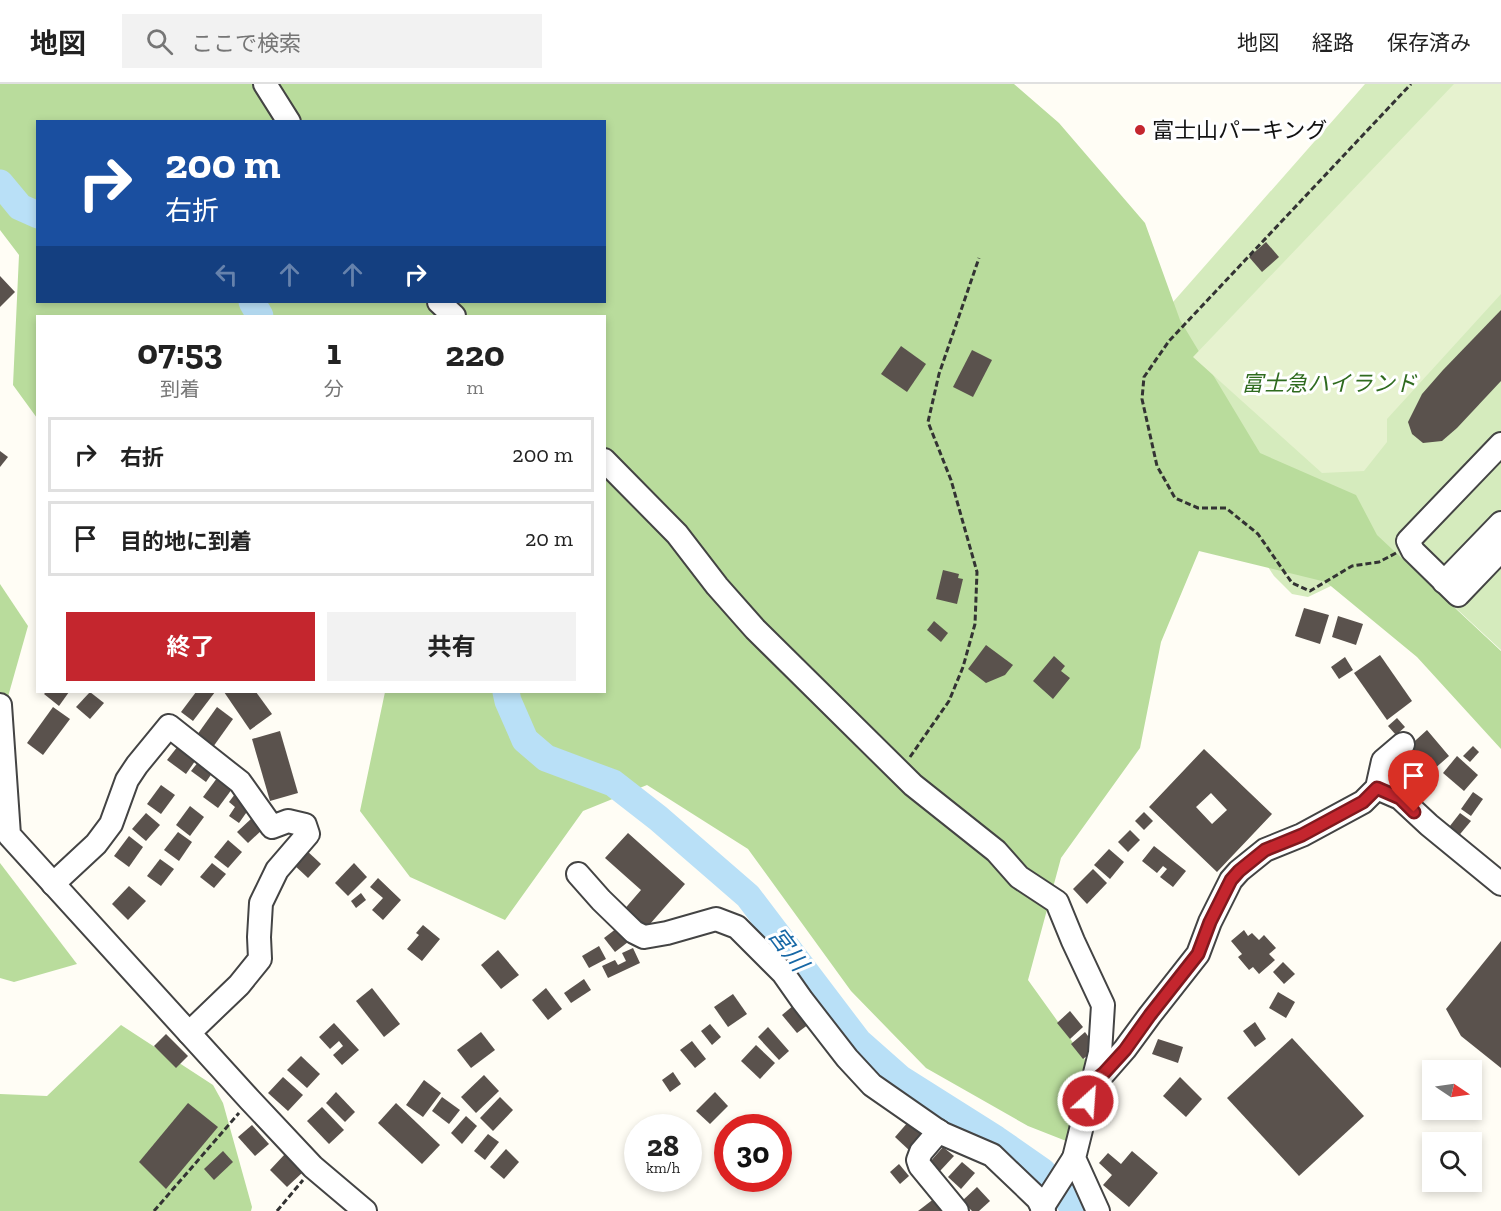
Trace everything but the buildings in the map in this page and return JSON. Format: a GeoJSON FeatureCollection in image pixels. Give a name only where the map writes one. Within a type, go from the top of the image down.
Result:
{"type":"FeatureCollection","features":[{"type":"Feature","properties":{"kind":"street"},"geometry":{"type":"LineString","coordinates":[[265,84],[288,120]]}},
{"type":"Feature","properties":{"kind":"street"},"geometry":{"type":"LineString","coordinates":[[440,303],[453,315]]}},
{"type":"Feature","properties":{"kind":"street"},"geometry":{"type":"LineString","coordinates":[[1451,589],[1413,551],[1408,541],[1501,444]]}},
{"type":"Feature","properties":{"kind":"street"},"geometry":{"type":"LineString","coordinates":[[578,874],[634,932],[644,937],[716,919],[737,927],[783,973],[847,1058],[872,1085],[939,1131],[992,1155],[1044,1206],[1071,1161],[1100,1053],[1103,1005],[1072,941],[1057,902],[1019,877],[996,852],[899,772],[755,629],[717,586],[677,534],[606,462]]}},
{"type":"Feature","properties":{"kind":"street"},"geometry":{"type":"LineString","coordinates":[[1451,589],[1501,523]]}},
{"type":"Feature","properties":{"kind":"street"},"geometry":{"type":"LineString","coordinates":[[1451,589],[1501,550]]}},
{"type":"Feature","properties":{"kind":"street"},"geometry":{"type":"LineString","coordinates":[[0,705],[9,835],[313,1167],[365,1211]]}},
{"type":"Feature","properties":{"kind":"street"},"geometry":{"type":"LineString","coordinates":[[53,884],[96,844],[111,824],[127,780],[169,726],[240,782],[272,827],[288,821],[305,825],[308,834],[277,870],[261,903],[260,959],[239,985],[189,1034]]}},
{"type":"Feature","properties":{"kind":"street"},"geometry":{"type":"LineString","coordinates":[[1092,1083],[1125,1050],[1198,954],[1210,922],[1231,880],[1239,871],[1265,850],[1302,835],[1363,802],[1377,788],[1383,761],[1403,744]]}},
{"type":"Feature","properties":{"kind":"street"},"geometry":{"type":"LineString","coordinates":[[1377,788],[1400,798],[1501,884]]}},
{"type":"Feature","properties":{"kind":"street"},"geometry":{"type":"LineString","coordinates":[[939,1131],[921,1152],[918,1160],[920,1166],[957,1211]]}},
{"type":"Feature","properties":{"kind":"street"},"geometry":{"type":"LineString","coordinates":[[1071,1161],[1098,1211]]}},
{"type":"Feature","properties":{"kind":"path"},"geometry":{"type":"LineString","coordinates":[[1410,545],[1379,562],[1352,566],[1310,591],[1292,583],[1258,534],[1226,508],[1198,508],[1175,498],[1157,466],[1142,399],[1144,377],[1169,341],[1411,84]]}},
{"type":"Feature","properties":{"kind":"path"},"geometry":{"type":"LineString","coordinates":[[899,772],[949,701],[963,667],[975,624],[978,572],[951,480],[927,422],[939,374],[979,258]]}},
{"type":"Feature","properties":{"kind":"path"},"geometry":{"type":"LineString","coordinates":[[154,1211],[250,1100]]}},
{"type":"Feature","properties":{"kind":"path"},"geometry":{"type":"LineString","coordinates":[[277,1211],[313,1167]]}},
{"type":"Feature","properties":{"kind":"green space"},"geometry":{"type":"Polygon","coordinates":[[[0,84],[1014,84],[1059,123],[1145,223],[1180,320],[1260,453],[1356,495],[1377,535],[1501,651],[1501,749],[1417,657],[1326,582],[1199,551],[1161,642],[1140,748],[1061,858],[1028,980],[1099,1079],[1084,1148],[1028,1126],[926,1068],[851,991],[748,849],[647,785],[583,811],[505,920],[410,877],[360,811],[385,693],[606,693],[606,315],[36,315],[36,417],[13,385],[19,255],[0,230],[0,84]]]}},
{"type":"Feature","properties":{"kind":"green space","name":"富士急ハイランド"},"geometry":{"type":"Polygon","coordinates":[[[1365,84],[1501,84],[1501,650],[1419,574],[1400,564],[1356,574],[1308,597],[1292,594],[1274,576],[1257,550],[1144,335],[1365,84]]]}},
{"type":"Feature","properties":{"kind":"green space"},"geometry":{"type":"Polygon","coordinates":[[[1454,84],[1501,84],[1501,294],[1387,419],[1387,442],[1364,471],[1322,473],[1193,357],[1454,84]]]}},
{"type":"Feature","properties":{"kind":"green space"},"geometry":{"type":"Polygon","coordinates":[[[0,584],[28,626],[0,725],[0,584]]]}},
{"type":"Feature","properties":{"kind":"green space"},"geometry":{"type":"Polygon","coordinates":[[[0,863],[77,964],[14,982],[0,978],[0,863]]]}},
{"type":"Feature","properties":{"kind":"green space"},"geometry":{"type":"Polygon","coordinates":[[[121,1025],[213,1085],[223,1103],[252,1207],[251,1211],[0,1211],[0,1094],[47,1096],[121,1025]]]}},
{"type":"Feature","properties":{"kind":"waterway","name":"宮川"},"geometry":{"type":"LineString","coordinates":[[0,183],[20,207],[36,214]]}},
{"type":"Feature","properties":{"kind":"waterway","name":"宮川"},"geometry":{"type":"LineString","coordinates":[[253,303],[259,315]]}},
{"type":"Feature","properties":{"kind":"waterway","name":"宮川"},"geometry":{"type":"LineString","coordinates":[[506,693],[525,740],[546,758],[613,783],[658,818],[748,896],[858,1041],[901,1079],[1042,1171],[1077,1211]]}},
{"type":"Feature","properties":{"kind":"place","name":"富士山パーキング"},"geometry":{"type":"Point","coordinates":[1140,130]}},
{"type":"Feature","properties":{"kind":"route"},"geometry":{"type":"LineString","coordinates":[[1088,1101],[1092,1083],[1125,1050],[1198,954],[1210,922],[1231,880],[1239,871],[1265,850],[1302,835],[1363,802],[1377,788],[1400,798],[1414,812]]}}]}
